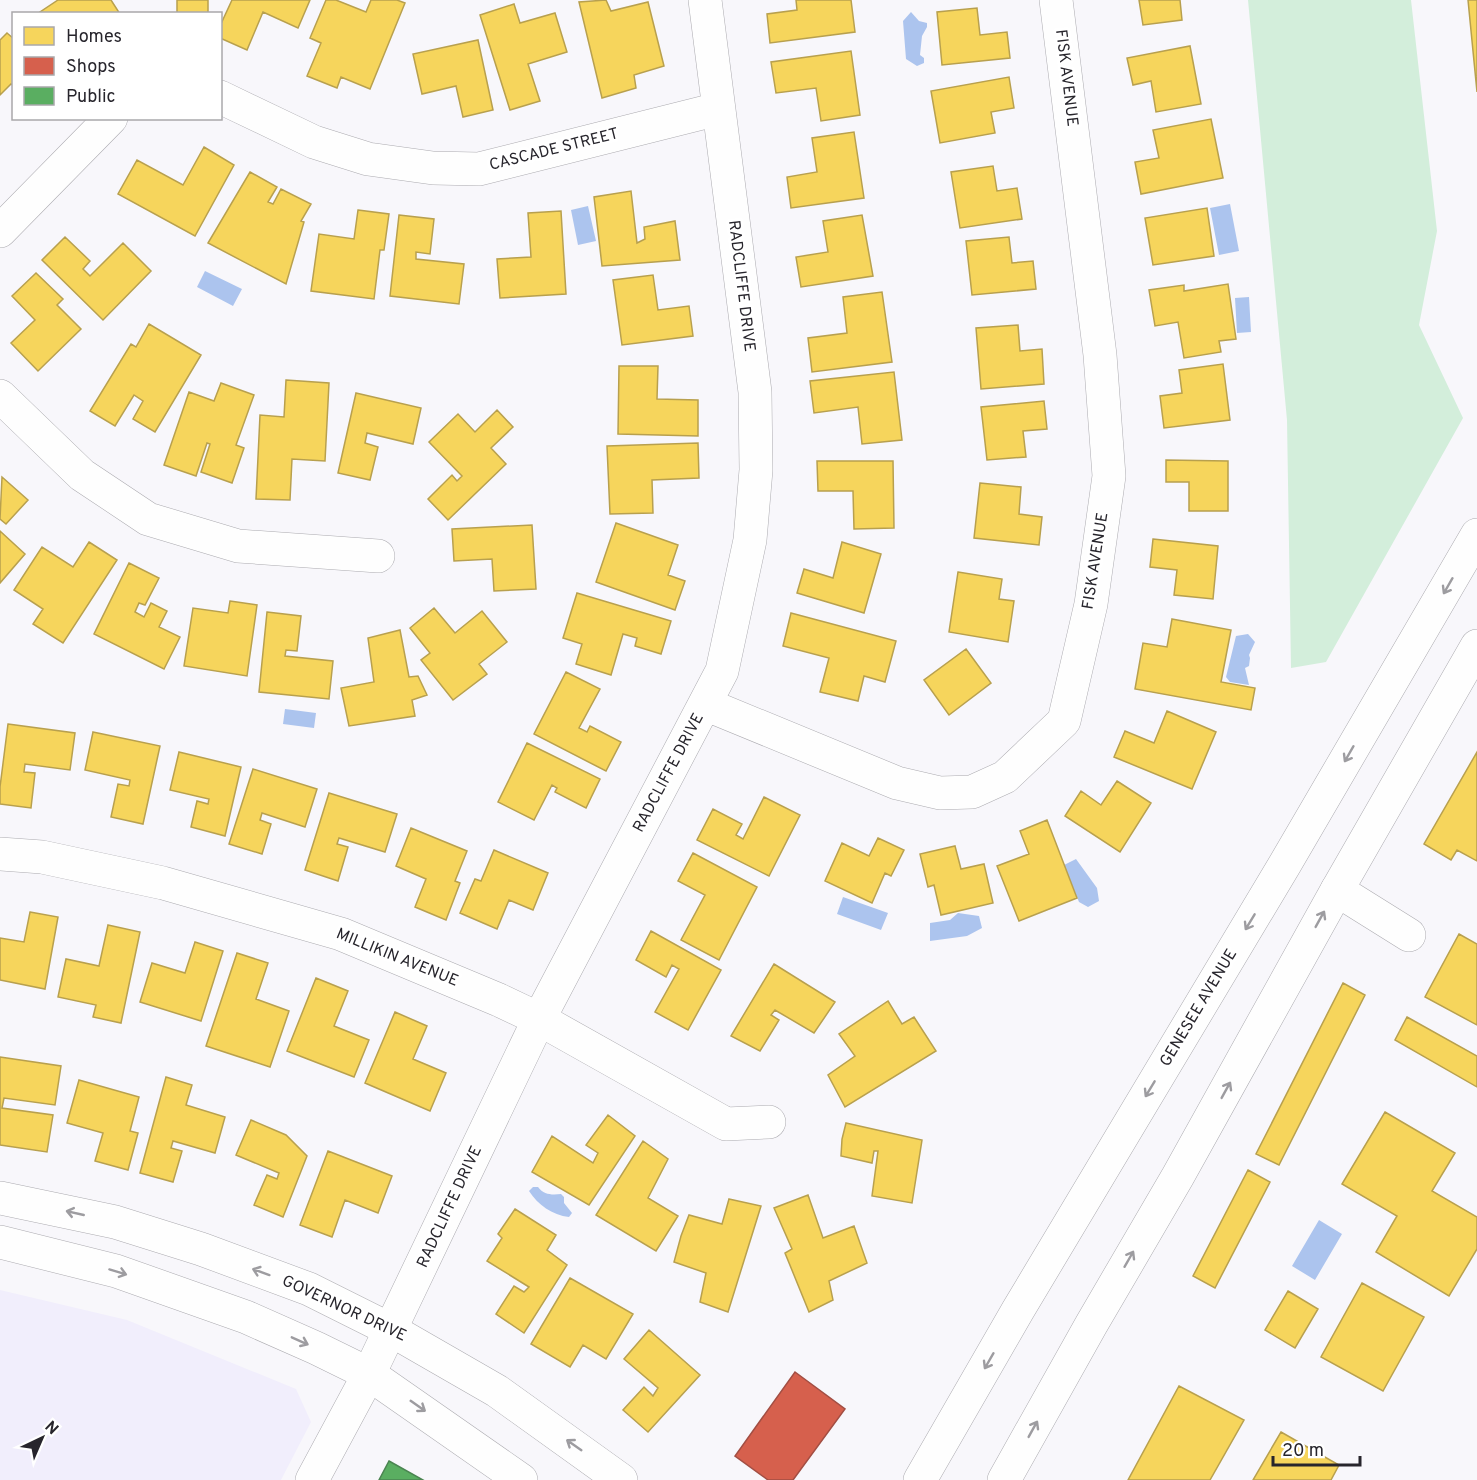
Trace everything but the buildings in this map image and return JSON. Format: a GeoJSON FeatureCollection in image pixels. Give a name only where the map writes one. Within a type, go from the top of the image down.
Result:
{"type":"FeatureCollection","features":[{"type":"Feature","properties":{"kind":"street","name":"RADCLIFFE DRIVE"},"geometry":{"type":"LineString","coordinates":[[312,1480],[391,1330],[539,1019],[722,671],[750,540],[756,470],[754,392],[705,0]]}},
{"type":"Feature","properties":{"kind":"street","name":"FISK AVENUE"},"geometry":{"type":"LineString","coordinates":[[705,704],[897,783],[940,793],[972,792],[1005,777],[1064,721],[1091,604],[1108,476],[1100,355],[1056,0]]}},
{"type":"Feature","properties":{"kind":"street","name":"CASCADE STREET"},"geometry":{"type":"LineString","coordinates":[[222,98],[314,142],[368,159],[433,168],[479,169],[718,109]]}},
{"type":"Feature","properties":{"kind":"street"},"geometry":{"type":"LineString","coordinates":[[0,231],[109,120]]}},
{"type":"Feature","properties":{"kind":"street"},"geometry":{"type":"LineString","coordinates":[[0,396],[82,475],[148,519],[237,546],[378,556]]}},
{"type":"Feature","properties":{"kind":"street","name":"GENESEE AVENUE"},"geometry":{"type":"LineString","coordinates":[[920,1480],[1477,535]]}},
{"type":"Feature","properties":{"kind":"street"},"geometry":{"type":"LineString","coordinates":[[1004,1480],[1477,646]]}},
{"type":"Feature","properties":{"kind":"street","name":"MILLIKIN AVENUE"},"geometry":{"type":"LineString","coordinates":[[0,854],[42,856],[163,884],[341,934],[539,1019],[726,1124],[769,1122]]}},
{"type":"Feature","properties":{"kind":"street"},"geometry":{"type":"LineString","coordinates":[[1337,890],[1408,935]]}},
{"type":"Feature","properties":{"kind":"street","name":"GOVERNOR DRIVE"},"geometry":{"type":"LineString","coordinates":[[0,1198],[114,1222],[201,1249],[309,1289],[391,1330],[497,1391],[621,1480]]}},
{"type":"Feature","properties":{"kind":"street"},"geometry":{"type":"LineString","coordinates":[[0,1242],[116,1271],[246,1317],[369,1374],[521,1480]]}},
{"type":"Feature","properties":{"kind":"shaded area"},"geometry":{"type":"Polygon","coordinates":[[[0,1290],[127,1320],[296,1389],[311,1422],[281,1480],[0,1480],[0,1290]]]}},
{"type":"Feature","properties":{"kind":"green space"},"geometry":{"type":"Polygon","coordinates":[[[1248,0],[1411,0],[1437,231],[1419,325],[1463,418],[1326,662],[1291,668],[1287,420],[1248,0]]]}},
{"type":"Feature","properties":{"kind":"water"},"geometry":{"type":"Polygon","coordinates":[[[911,12],[919,21],[927,23],[922,36],[920,55],[924,58],[924,63],[917,66],[906,59],[903,21],[911,12]]]}},
{"type":"Feature","properties":{"kind":"water"},"geometry":{"type":"Polygon","coordinates":[[[1230,204],[1239,251],[1219,255],[1210,208],[1230,204]]]}},
{"type":"Feature","properties":{"kind":"water"},"geometry":{"type":"Polygon","coordinates":[[[588,206],[596,241],[578,245],[571,210],[588,206]]]}},
{"type":"Feature","properties":{"kind":"water"},"geometry":{"type":"Polygon","coordinates":[[[205,271],[242,289],[233,306],[197,287],[205,271]]]}},
{"type":"Feature","properties":{"kind":"water"},"geometry":{"type":"Polygon","coordinates":[[[1249,297],[1251,332],[1237,333],[1235,298],[1249,297]]]}},
{"type":"Feature","properties":{"kind":"water"},"geometry":{"type":"Polygon","coordinates":[[[1248,634],[1255,642],[1249,655],[1249,666],[1245,668],[1249,685],[1230,682],[1226,677],[1236,636],[1248,634]]]}},
{"type":"Feature","properties":{"kind":"water"},"geometry":{"type":"Polygon","coordinates":[[[285,709],[316,713],[314,728],[283,724],[285,709]]]}},
{"type":"Feature","properties":{"kind":"water"},"geometry":{"type":"Polygon","coordinates":[[[1076,859],[1097,888],[1099,901],[1088,907],[1079,902],[1064,865],[1076,859]]]}},
{"type":"Feature","properties":{"kind":"water"},"geometry":{"type":"Polygon","coordinates":[[[843,897],[888,913],[881,930],[837,914],[843,897]]]}},
{"type":"Feature","properties":{"kind":"water"},"geometry":{"type":"Polygon","coordinates":[[[958,913],[979,916],[982,928],[967,936],[930,941],[930,923],[950,920],[958,913]]]}},
{"type":"Feature","properties":{"kind":"water"},"geometry":{"type":"Polygon","coordinates":[[[533,1187],[538,1187],[548,1194],[561,1194],[564,1197],[564,1203],[572,1213],[569,1217],[546,1208],[529,1191],[533,1187]]]}},
{"type":"Feature","properties":{"kind":"water"},"geometry":{"type":"Polygon","coordinates":[[[1319,1220],[1342,1234],[1315,1280],[1292,1266],[1319,1220]]]}}]}
